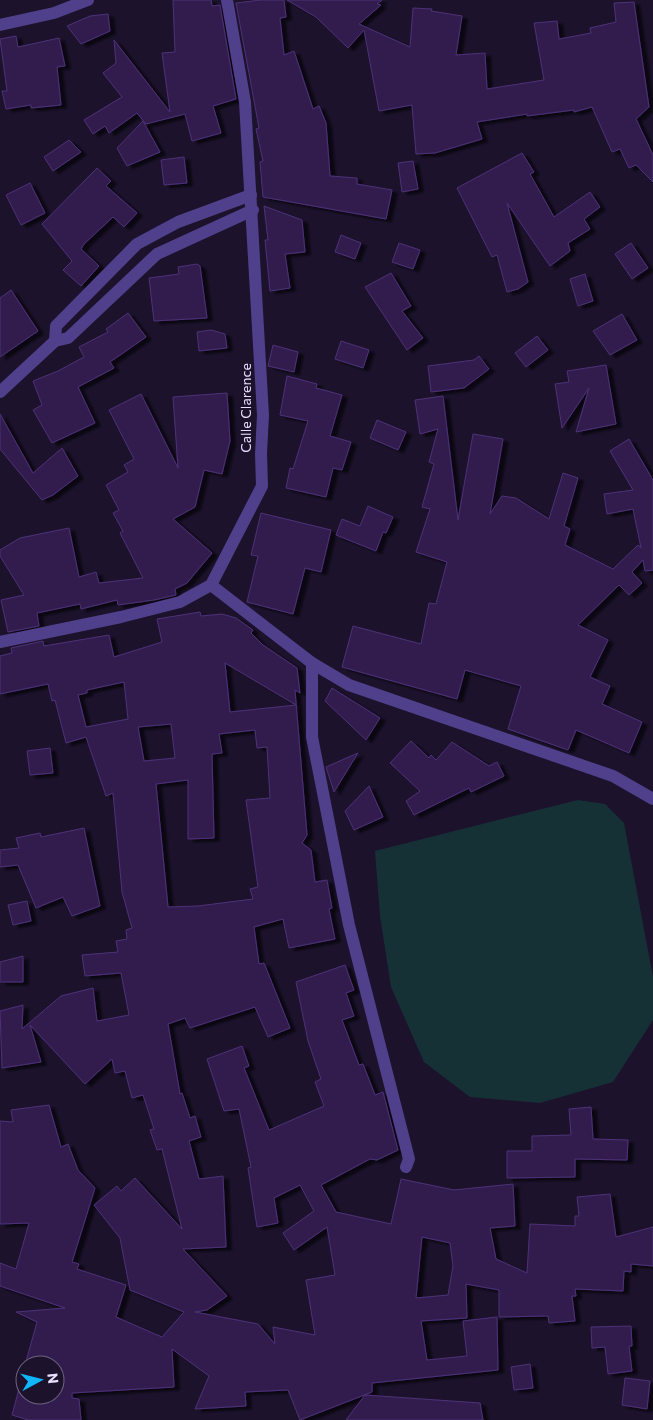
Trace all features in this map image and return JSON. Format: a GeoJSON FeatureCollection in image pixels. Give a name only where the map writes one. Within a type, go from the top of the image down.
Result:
{"type":"FeatureCollection","features":[{"type":"Feature","properties":{"kind":"street"},"geometry":{"type":"LineString","coordinates":[[0,25],[54,14],[88,0]]}},
{"type":"Feature","properties":{"kind":"street","name":"Calle Clarence"},"geometry":{"type":"LineString","coordinates":[[212,585],[262,486],[263,415],[245,102],[227,0]]}},
{"type":"Feature","properties":{"kind":"street"},"geometry":{"type":"LineString","coordinates":[[55,341],[56,326],[137,244],[178,222],[251,195]]}},
{"type":"Feature","properties":{"kind":"street"},"geometry":{"type":"LineString","coordinates":[[0,392],[55,341],[68,338],[156,254],[252,210]]}},
{"type":"Feature","properties":{"kind":"street"},"geometry":{"type":"LineString","coordinates":[[0,642],[121,617],[180,602],[212,585],[312,663],[348,685],[613,776],[653,799]]}},
{"type":"Feature","properties":{"kind":"street"},"geometry":{"type":"LineString","coordinates":[[312,663],[312,737],[349,925],[410,1159],[406,1167]]}},
{"type":"Feature","properties":{"kind":"green space"},"geometry":{"type":"Polygon","coordinates":[[[578,800],[605,804],[624,823],[653,977],[653,1020],[613,1082],[540,1103],[470,1097],[424,1062],[391,987],[380,916],[375,851],[578,800]]]}},
{"type":"Feature","properties":{"kind":"building"},"geometry":{"type":"Polygon","coordinates":[[[173,0],[211,0],[212,6],[220,5],[236,99],[213,106],[221,133],[192,141],[185,114],[146,124],[137,113],[109,133],[105,126],[93,134],[84,120],[122,97],[103,73],[116,63],[114,40],[170,112],[162,53],[175,52],[173,0]]]}},
{"type":"Feature","properties":{"kind":"building"},"geometry":{"type":"Polygon","coordinates":[[[284,0],[286,17],[280,18],[284,55],[294,51],[313,109],[319,106],[326,123],[330,176],[357,178],[357,184],[392,190],[386,219],[263,197],[260,162],[263,161],[256,129],[259,128],[236,3],[284,0]]]}},
{"type":"Feature","properties":{"kind":"building"},"geometry":{"type":"Polygon","coordinates":[[[287,0],[382,0],[377,4],[381,5],[359,24],[410,47],[413,8],[432,9],[431,11],[462,16],[456,55],[485,53],[487,89],[544,80],[534,23],[557,21],[559,39],[591,33],[590,28],[616,22],[614,3],[634,2],[649,107],[636,119],[653,155],[653,182],[636,165],[629,168],[620,149],[612,152],[592,107],[574,112],[574,110],[527,116],[527,114],[477,122],[482,139],[435,153],[416,154],[412,105],[379,111],[364,30],[348,48],[316,17],[287,0]]]}},
{"type":"Feature","properties":{"kind":"building"},"geometry":{"type":"Polygon","coordinates":[[[108,14],[110,31],[81,44],[67,26],[90,16],[108,14]]]}},
{"type":"Feature","properties":{"kind":"building"},"geometry":{"type":"Polygon","coordinates":[[[16,36],[18,47],[59,38],[65,66],[57,67],[61,105],[31,108],[31,105],[6,109],[2,91],[7,91],[0,39],[16,36]]]}},
{"type":"Feature","properties":{"kind":"building"},"geometry":{"type":"Polygon","coordinates":[[[143,121],[160,152],[127,166],[117,148],[143,121]]]}},
{"type":"Feature","properties":{"kind":"building"},"geometry":{"type":"Polygon","coordinates":[[[69,140],[81,152],[53,171],[44,157],[69,140]]]}},
{"type":"Feature","properties":{"kind":"building"},"geometry":{"type":"Polygon","coordinates":[[[522,153],[534,172],[530,174],[554,217],[590,192],[600,207],[584,219],[590,229],[568,243],[570,251],[550,266],[507,203],[528,282],[518,289],[507,292],[497,255],[492,257],[457,188],[522,153]]]}},
{"type":"Feature","properties":{"kind":"building"},"geometry":{"type":"Polygon","coordinates":[[[184,157],[187,183],[164,185],[161,160],[184,157]]]}},
{"type":"Feature","properties":{"kind":"building"},"geometry":{"type":"Polygon","coordinates":[[[413,161],[418,189],[402,192],[398,163],[413,161]]]}},
{"type":"Feature","properties":{"kind":"building"},"geometry":{"type":"Polygon","coordinates":[[[97,168],[111,181],[106,186],[137,213],[124,227],[113,217],[84,244],[81,249],[99,266],[81,286],[63,270],[72,261],[42,224],[97,168]]]}},
{"type":"Feature","properties":{"kind":"building"},"geometry":{"type":"Polygon","coordinates":[[[30,183],[45,213],[21,225],[6,195],[30,183]]]}},
{"type":"Feature","properties":{"kind":"building"},"geometry":{"type":"Polygon","coordinates":[[[264,206],[302,220],[305,252],[285,254],[290,288],[270,291],[265,240],[268,240],[264,206]]]}},
{"type":"Feature","properties":{"kind":"building"},"geometry":{"type":"Polygon","coordinates":[[[341,235],[361,243],[355,259],[335,252],[341,235]]]}},
{"type":"Feature","properties":{"kind":"building"},"geometry":{"type":"Polygon","coordinates":[[[399,243],[420,250],[413,269],[392,262],[399,243]]]}},
{"type":"Feature","properties":{"kind":"building"},"geometry":{"type":"Polygon","coordinates":[[[631,243],[648,268],[632,279],[615,254],[631,243]]]}},
{"type":"Feature","properties":{"kind":"building"},"geometry":{"type":"Polygon","coordinates":[[[197,264],[200,266],[207,318],[154,321],[149,278],[179,274],[178,267],[197,264]]]}},
{"type":"Feature","properties":{"kind":"building"},"geometry":{"type":"Polygon","coordinates":[[[391,273],[411,306],[402,311],[423,338],[407,350],[365,287],[391,273]]]}},
{"type":"Feature","properties":{"kind":"building"},"geometry":{"type":"Polygon","coordinates":[[[585,274],[593,301],[578,306],[570,279],[585,274]]]}},
{"type":"Feature","properties":{"kind":"building"},"geometry":{"type":"Polygon","coordinates":[[[11,290],[38,331],[0,357],[0,298],[11,290]]]}},
{"type":"Feature","properties":{"kind":"building"},"geometry":{"type":"Polygon","coordinates":[[[128,313],[146,337],[110,362],[114,368],[78,387],[95,423],[52,443],[33,410],[42,405],[33,381],[58,371],[84,357],[79,347],[108,332],[106,329],[128,313]]]}},
{"type":"Feature","properties":{"kind":"building"},"geometry":{"type":"Polygon","coordinates":[[[622,314],[637,340],[610,355],[593,331],[622,314]]]}},
{"type":"Feature","properties":{"kind":"building"},"geometry":{"type":"Polygon","coordinates":[[[211,330],[225,334],[227,348],[199,351],[197,332],[211,330]]]}},
{"type":"Feature","properties":{"kind":"building"},"geometry":{"type":"Polygon","coordinates":[[[537,336],[548,350],[526,367],[515,353],[537,336]]]}},
{"type":"Feature","properties":{"kind":"building"},"geometry":{"type":"Polygon","coordinates":[[[341,341],[369,350],[363,368],[335,359],[341,341]]]}},
{"type":"Feature","properties":{"kind":"building"},"geometry":{"type":"Polygon","coordinates":[[[273,345],[298,352],[294,372],[268,366],[273,345]]]}},
{"type":"Feature","properties":{"kind":"building"},"geometry":{"type":"Polygon","coordinates":[[[479,356],[489,369],[464,388],[431,392],[428,366],[474,360],[479,356]]]}},
{"type":"Feature","properties":{"kind":"building"},"geometry":{"type":"Polygon","coordinates":[[[606,365],[616,424],[576,432],[589,388],[562,428],[555,384],[569,382],[567,371],[606,365]]]}},
{"type":"Feature","properties":{"kind":"building"},"geometry":{"type":"Polygon","coordinates":[[[287,376],[317,384],[316,388],[342,395],[330,436],[351,442],[342,470],[333,468],[326,497],[286,488],[290,468],[293,469],[308,421],[280,415],[287,376]]]}},
{"type":"Feature","properties":{"kind":"building"},"geometry":{"type":"Polygon","coordinates":[[[227,393],[230,441],[222,474],[204,470],[195,507],[173,519],[212,553],[187,583],[175,589],[176,595],[154,600],[118,605],[117,600],[81,609],[80,604],[37,613],[39,626],[8,632],[1,600],[24,595],[0,556],[0,550],[20,538],[69,528],[79,577],[96,572],[99,583],[143,578],[120,533],[123,531],[113,513],[119,510],[106,485],[128,472],[124,465],[134,459],[109,410],[141,394],[178,468],[173,397],[227,393]]]}},
{"type":"Feature","properties":{"kind":"building"},"geometry":{"type":"Polygon","coordinates":[[[443,396],[458,520],[473,434],[503,439],[490,514],[502,496],[516,498],[549,519],[563,473],[578,478],[564,526],[570,529],[565,545],[613,569],[638,545],[641,548],[633,509],[607,514],[604,494],[633,490],[610,451],[629,439],[653,480],[653,570],[645,571],[643,560],[632,572],[642,583],[629,595],[619,585],[578,625],[608,640],[590,677],[610,686],[602,704],[642,722],[629,753],[576,730],[568,750],[508,729],[521,686],[465,670],[457,699],[342,667],[353,626],[421,644],[429,603],[436,604],[447,562],[416,552],[430,509],[422,507],[434,464],[429,462],[438,429],[420,434],[415,400],[443,396]]]}},
{"type":"Feature","properties":{"kind":"building"},"geometry":{"type":"Polygon","coordinates":[[[0,414],[33,473],[62,448],[78,476],[53,495],[42,500],[0,449],[0,414]]]}},
{"type":"Feature","properties":{"kind":"building"},"geometry":{"type":"Polygon","coordinates":[[[377,420],[406,432],[398,450],[370,438],[377,420]]]}},
{"type":"Feature","properties":{"kind":"building"},"geometry":{"type":"Polygon","coordinates":[[[368,506],[393,517],[386,533],[383,532],[376,551],[336,535],[342,519],[360,526],[368,506]]]}},
{"type":"Feature","properties":{"kind":"building"},"geometry":{"type":"Polygon","coordinates":[[[261,513],[331,530],[321,572],[305,568],[293,614],[247,602],[258,556],[251,555],[261,513]]]}},
{"type":"Feature","properties":{"kind":"building"},"geometry":{"type":"Polygon","coordinates":[[[200,612],[201,616],[222,614],[236,618],[253,630],[251,633],[263,645],[297,668],[300,693],[295,690],[307,835],[302,843],[311,850],[315,882],[327,880],[332,908],[329,909],[335,939],[289,948],[283,919],[254,927],[259,964],[264,963],[290,1028],[268,1037],[255,1007],[190,1028],[185,1018],[168,1024],[180,1094],[182,1093],[190,1118],[195,1116],[201,1137],[189,1141],[199,1179],[223,1176],[226,1247],[183,1249],[227,1296],[207,1310],[195,1312],[258,1324],[275,1344],[273,1327],[315,1335],[306,1280],[335,1275],[327,1227],[294,1250],[283,1233],[314,1211],[300,1185],[274,1198],[278,1223],[257,1227],[248,1168],[251,1167],[239,1109],[224,1111],[207,1059],[242,1046],[249,1066],[244,1068],[269,1130],[324,1106],[315,1082],[321,1079],[308,1041],[296,982],[345,965],[354,990],[346,993],[354,1016],[342,1020],[359,1065],[363,1064],[375,1095],[383,1092],[398,1150],[377,1160],[370,1159],[321,1185],[336,1212],[391,1224],[401,1179],[454,1190],[513,1184],[515,1226],[490,1228],[496,1259],[527,1273],[530,1224],[575,1226],[575,1216],[579,1216],[577,1197],[610,1194],[616,1237],[653,1227],[653,1266],[631,1264],[631,1272],[624,1271],[623,1291],[575,1289],[576,1296],[572,1296],[575,1321],[549,1323],[548,1316],[499,1317],[499,1290],[466,1284],[467,1318],[421,1321],[427,1360],[467,1356],[463,1321],[497,1317],[498,1370],[372,1383],[372,1392],[300,1420],[288,1390],[245,1392],[246,1406],[195,1409],[209,1376],[172,1349],[174,1387],[72,1393],[72,1398],[79,1399],[81,1420],[28,1420],[12,1415],[15,1404],[65,1405],[65,1355],[28,1355],[37,1322],[16,1312],[65,1308],[0,1286],[0,1263],[16,1269],[29,1223],[0,1224],[0,1121],[13,1122],[11,1110],[49,1105],[61,1147],[68,1144],[78,1170],[95,1188],[72,1262],[79,1264],[77,1269],[126,1285],[116,1317],[162,1337],[184,1312],[130,1290],[120,1238],[94,1205],[117,1186],[121,1191],[135,1178],[182,1229],[162,1149],[157,1150],[150,1130],[154,1129],[143,1095],[132,1098],[125,1071],[115,1073],[112,1059],[85,1084],[30,1025],[41,1062],[2,1068],[0,1011],[23,1005],[22,1029],[61,996],[93,988],[97,1021],[129,1015],[121,973],[85,976],[82,955],[118,952],[116,941],[127,939],[126,930],[132,928],[122,892],[113,793],[106,796],[86,737],[66,743],[55,700],[52,701],[48,684],[0,694],[0,656],[12,653],[11,648],[43,641],[44,646],[109,635],[114,657],[162,642],[157,619],[200,612]],[[225,663],[230,712],[296,705],[225,663]],[[124,682],[87,690],[87,693],[78,695],[86,727],[128,719],[124,682]],[[171,724],[138,727],[144,761],[175,758],[171,724]],[[255,730],[219,734],[222,753],[212,754],[214,838],[188,839],[188,780],[156,784],[168,907],[198,906],[253,899],[250,889],[258,887],[246,800],[270,798],[267,747],[257,748],[255,730]],[[422,1237],[416,1298],[448,1295],[453,1266],[450,1243],[422,1237]]]}},
{"type":"Feature","properties":{"kind":"building"},"geometry":{"type":"Polygon","coordinates":[[[332,688],[380,718],[366,740],[325,701],[332,688]]]}},
{"type":"Feature","properties":{"kind":"building"},"geometry":{"type":"Polygon","coordinates":[[[411,741],[429,758],[431,755],[436,760],[452,742],[489,766],[497,762],[504,776],[471,792],[469,788],[414,815],[406,801],[420,791],[390,763],[411,741]]]}},
{"type":"Feature","properties":{"kind":"building"},"geometry":{"type":"Polygon","coordinates":[[[50,748],[53,773],[30,775],[27,751],[50,748]]]}},
{"type":"Feature","properties":{"kind":"building"},"geometry":{"type":"Polygon","coordinates":[[[358,753],[334,792],[326,767],[358,753]]]}},
{"type":"Feature","properties":{"kind":"building"},"geometry":{"type":"Polygon","coordinates":[[[369,786],[383,817],[354,830],[345,811],[369,786]]]}},
{"type":"Feature","properties":{"kind":"building"},"geometry":{"type":"Polygon","coordinates":[[[84,828],[100,906],[72,916],[63,897],[36,908],[18,865],[0,867],[0,850],[19,848],[16,838],[40,833],[41,837],[84,828]]]}},
{"type":"Feature","properties":{"kind":"building"},"geometry":{"type":"Polygon","coordinates":[[[27,901],[31,921],[13,925],[8,905],[27,901]]]}},
{"type":"Feature","properties":{"kind":"building"},"geometry":{"type":"Polygon","coordinates":[[[23,956],[23,982],[0,982],[0,962],[23,956]]]}},
{"type":"Feature","properties":{"kind":"building"},"geometry":{"type":"Polygon","coordinates":[[[591,1107],[593,1139],[628,1140],[627,1160],[575,1159],[575,1177],[507,1178],[507,1151],[532,1151],[532,1136],[571,1135],[569,1109],[591,1107]]]}},
{"type":"Feature","properties":{"kind":"building"},"geometry":{"type":"Polygon","coordinates":[[[631,1326],[632,1346],[629,1346],[632,1371],[608,1374],[605,1347],[592,1348],[591,1327],[631,1326]]]}},
{"type":"Feature","properties":{"kind":"building"},"geometry":{"type":"Polygon","coordinates":[[[530,1364],[533,1388],[514,1390],[511,1367],[530,1364]]]}},
{"type":"Feature","properties":{"kind":"building"},"geometry":{"type":"Polygon","coordinates":[[[625,1378],[650,1381],[647,1409],[622,1405],[625,1378]]]}},
{"type":"Feature","properties":{"kind":"building"},"geometry":{"type":"Polygon","coordinates":[[[365,1395],[480,1403],[483,1420],[346,1420],[365,1395]]]}}]}
